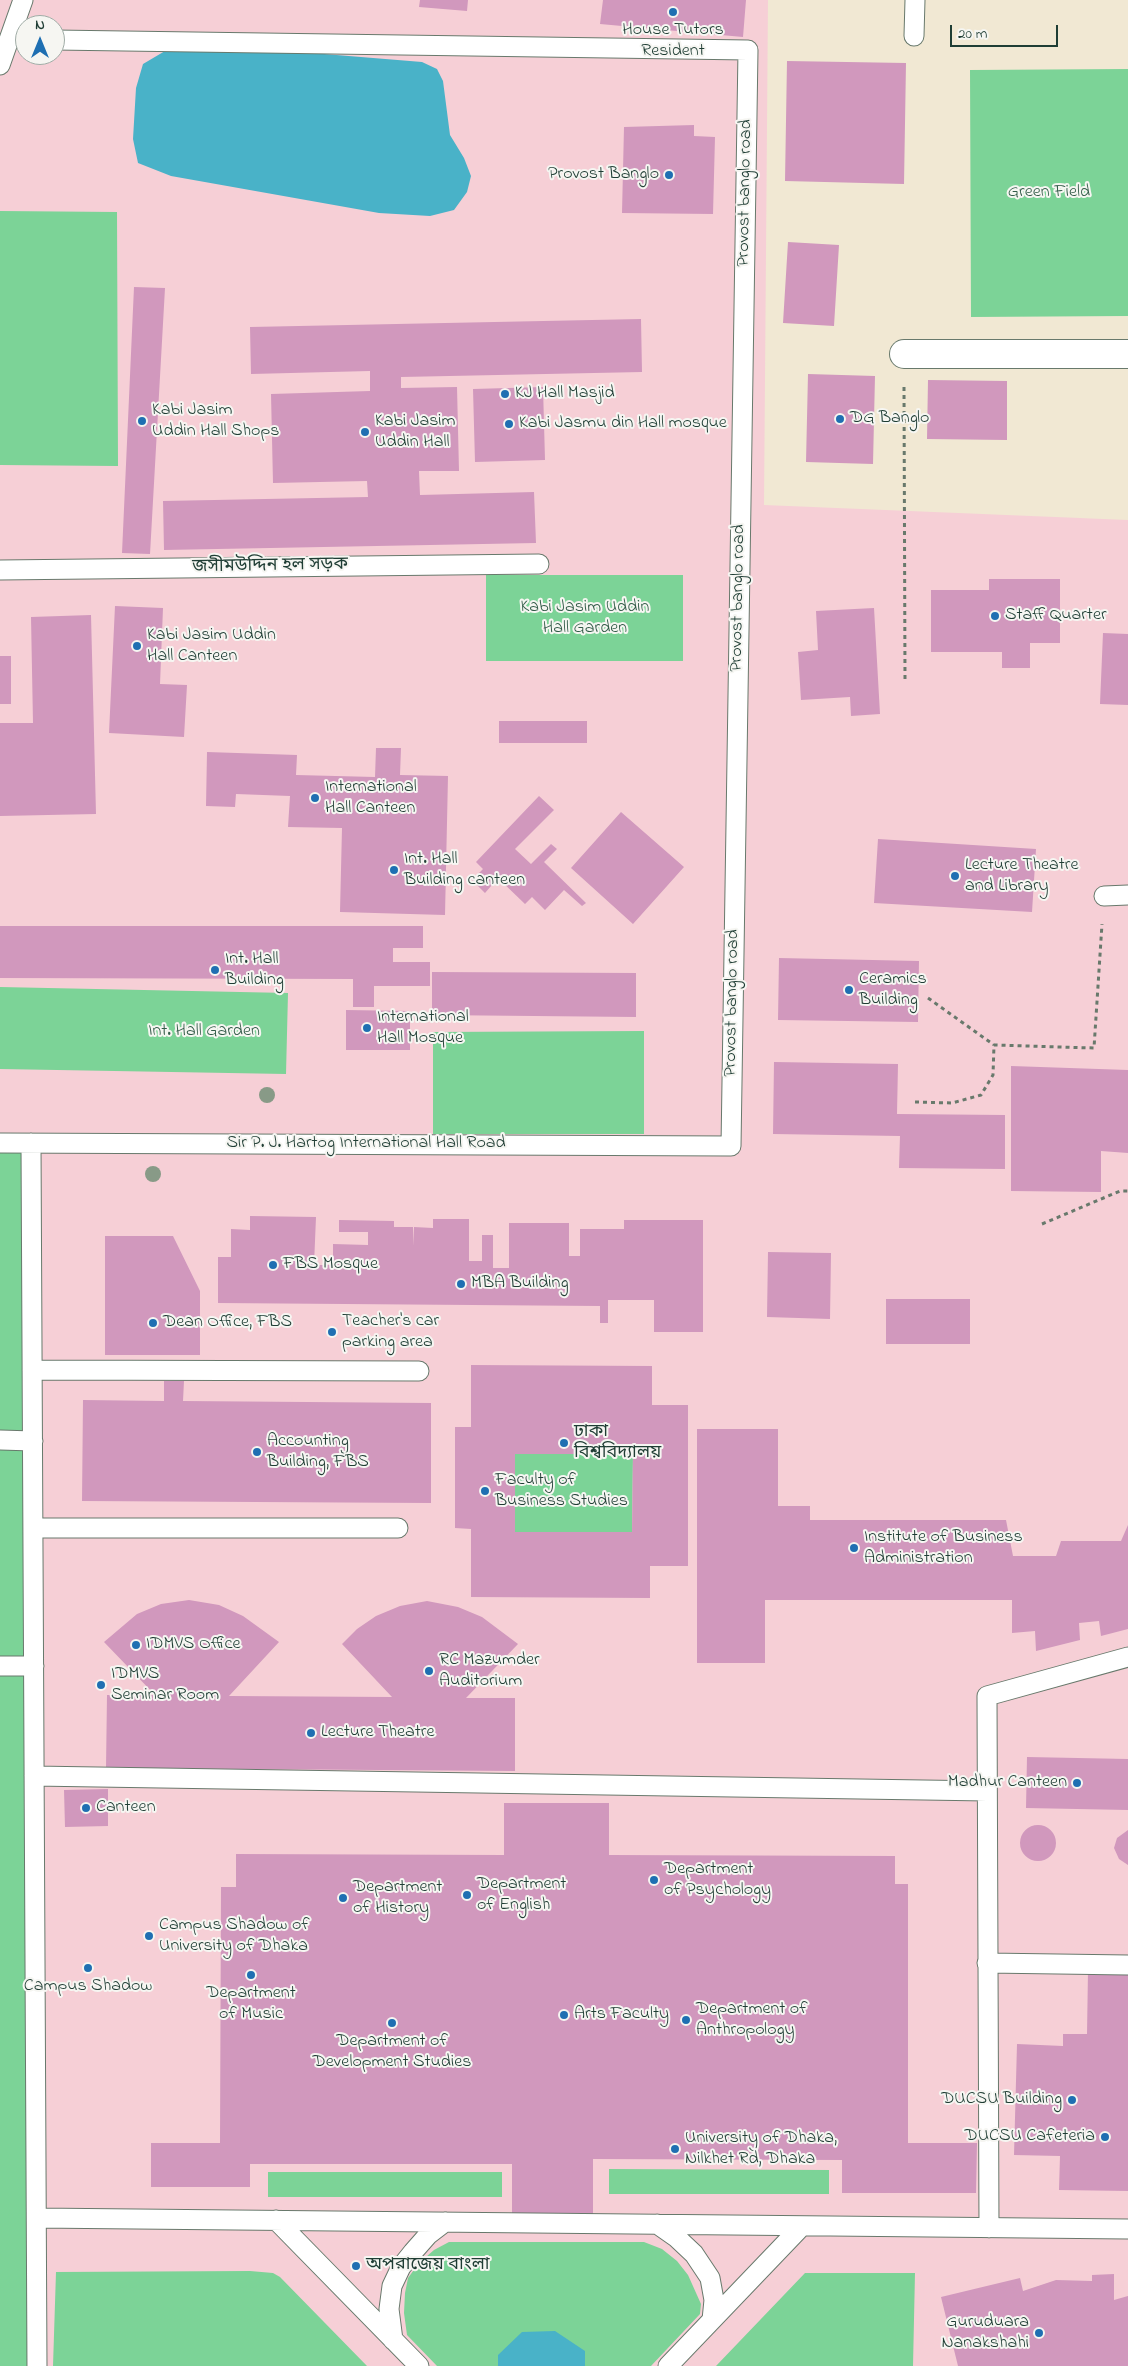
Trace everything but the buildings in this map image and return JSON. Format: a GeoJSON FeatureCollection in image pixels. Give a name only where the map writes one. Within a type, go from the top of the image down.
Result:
{"type":"FeatureCollection","features":[{"type":"Feature","properties":{"kind":"street"},"geometry":{"type":"LineString","coordinates":[[904,354],[1128,354]]}},
{"type":"Feature","properties":{"kind":"lane"},"geometry":{"type":"LineString","coordinates":[[21,15],[23,0]]}},
{"type":"Feature","properties":{"kind":"lane"},"geometry":{"type":"LineString","coordinates":[[914,36],[916,0]]}},
{"type":"Feature","properties":{"kind":"lane","name":"Provost banglo road"},"geometry":{"type":"LineString","coordinates":[[65,40],[748,50],[731,1146]]}},
{"type":"Feature","properties":{"kind":"lane"},"geometry":{"type":"LineString","coordinates":[[0,65],[15,42]]}},
{"type":"Feature","properties":{"kind":"lane","name":"জসীমউদ্দিন হল সড়ক"},"geometry":{"type":"LineString","coordinates":[[0,570],[539,564]]}},
{"type":"Feature","properties":{"kind":"lane"},"geometry":{"type":"LineString","coordinates":[[1104,896],[1128,895]]}},
{"type":"Feature","properties":{"kind":"lane","name":"Sir P. J. Hartog International Hall Road"},"geometry":{"type":"LineString","coordinates":[[0,1142],[731,1146]]}},
{"type":"Feature","properties":{"kind":"lane"},"geometry":{"type":"LineString","coordinates":[[31,1143],[37,2366]]}},
{"type":"Feature","properties":{"kind":"lane"},"geometry":{"type":"LineString","coordinates":[[32,1370],[419,1371]]}},
{"type":"Feature","properties":{"kind":"lane"},"geometry":{"type":"LineString","coordinates":[[0,1440],[33,1441]]}},
{"type":"Feature","properties":{"kind":"lane"},"geometry":{"type":"LineString","coordinates":[[33,1528],[398,1528]]}},
{"type":"Feature","properties":{"kind":"lane"},"geometry":{"type":"LineString","coordinates":[[989,2228],[987,1696],[1128,1657]]}},
{"type":"Feature","properties":{"kind":"lane"},"geometry":{"type":"LineString","coordinates":[[0,1666],[34,1666]]}},
{"type":"Feature","properties":{"kind":"lane"},"geometry":{"type":"LineString","coordinates":[[34,1776],[987,1791]]}},
{"type":"Feature","properties":{"kind":"lane"},"geometry":{"type":"LineString","coordinates":[[987,1963],[1128,1965]]}},
{"type":"Feature","properties":{"kind":"lane"},"geometry":{"type":"LineString","coordinates":[[36,2218],[1128,2229]]}},
{"type":"Feature","properties":{"kind":"lane"},"geometry":{"type":"LineString","coordinates":[[276,2220],[418,2366]]}},
{"type":"Feature","properties":{"kind":"lane"},"geometry":{"type":"LineString","coordinates":[[393,2340],[389,2309],[392,2286],[401,2267],[413,2252],[428,2235],[445,2222]]}},
{"type":"Feature","properties":{"kind":"lane"},"geometry":{"type":"LineString","coordinates":[[656,2224],[677,2238],[694,2254],[710,2278],[714,2300],[712,2320]]}},
{"type":"Feature","properties":{"kind":"lane"},"geometry":{"type":"LineString","coordinates":[[668,2366],[802,2226]]}},
{"type":"Feature","properties":{"kind":"path"},"geometry":{"type":"LineString","coordinates":[[904,354],[905,680]]}},
{"type":"Feature","properties":{"kind":"path"},"geometry":{"type":"LineString","coordinates":[[928,998],[994,1045],[1094,1048],[1104,896]]}},
{"type":"Feature","properties":{"kind":"path"},"geometry":{"type":"LineString","coordinates":[[915,1102],[952,1103],[981,1095],[993,1075],[994,1045]]}},
{"type":"Feature","properties":{"kind":"path"},"geometry":{"type":"LineString","coordinates":[[1042,1224],[1120,1191],[1128,1191]]}},
{"type":"Feature","properties":{"kind":"shaded area","name":"ঢাকা বিশ্ববিদ্যালয়"},"geometry":{"type":"Polygon","coordinates":[[[0,0],[768,0],[764,505],[1128,520],[1128,2366],[0,2366],[0,0]]]}},
{"type":"Feature","properties":{"kind":"green space","name":"Green Field"},"geometry":{"type":"Polygon","coordinates":[[[1128,69],[1128,316],[971,317],[970,70],[1128,69]]]}},
{"type":"Feature","properties":{"kind":"green space"},"geometry":{"type":"Polygon","coordinates":[[[0,211],[117,212],[118,466],[0,465],[0,211]]]}},
{"type":"Feature","properties":{"kind":"green space","name":"Kabi Jasim Uddin Hall Garden"},"geometry":{"type":"Polygon","coordinates":[[[486,575],[683,575],[683,661],[486,661],[486,575]]]}},
{"type":"Feature","properties":{"kind":"green space","name":"Int. Hall Garden"},"geometry":{"type":"Polygon","coordinates":[[[0,987],[288,993],[286,1074],[0,1069],[0,987]]]}},
{"type":"Feature","properties":{"kind":"green space"},"geometry":{"type":"Polygon","coordinates":[[[644,1031],[644,1134],[433,1134],[433,1032],[644,1031]]]}},
{"type":"Feature","properties":{"kind":"green space"},"geometry":{"type":"Polygon","coordinates":[[[0,1147],[28,1147],[29,1437],[0,1436],[0,1147]]]}},
{"type":"Feature","properties":{"kind":"green space"},"geometry":{"type":"Polygon","coordinates":[[[0,1445],[28,1445],[31,1662],[0,1662],[0,1445]]]}},
{"type":"Feature","properties":{"kind":"green space"},"geometry":{"type":"Polygon","coordinates":[[[515,1454],[633,1454],[632,1532],[515,1532],[515,1454]]]}},
{"type":"Feature","properties":{"kind":"green space"},"geometry":{"type":"Polygon","coordinates":[[[0,1670],[31,1671],[35,2366],[0,2366],[0,1670]]]}},
{"type":"Feature","properties":{"kind":"green space"},"geometry":{"type":"Polygon","coordinates":[[[609,2169],[829,2170],[829,2194],[609,2194],[609,2169]]]}},
{"type":"Feature","properties":{"kind":"green space"},"geometry":{"type":"Polygon","coordinates":[[[268,2172],[502,2172],[502,2197],[268,2197],[268,2172]]]}},
{"type":"Feature","properties":{"kind":"green space"},"geometry":{"type":"Polygon","coordinates":[[[449,2242],[644,2242],[662,2249],[677,2261],[688,2275],[701,2304],[700,2314],[651,2366],[437,2366],[407,2335],[404,2313],[405,2293],[408,2278],[419,2263],[434,2250],[449,2242]]]}},
{"type":"Feature","properties":{"kind":"green space"},"geometry":{"type":"Polygon","coordinates":[[[250,2271],[273,2273],[280,2277],[367,2366],[53,2366],[56,2272],[250,2271]]]}},
{"type":"Feature","properties":{"kind":"green space"},"geometry":{"type":"Polygon","coordinates":[[[805,2273],[915,2273],[913,2366],[716,2366],[805,2273]]]}},
{"type":"Feature","properties":{"kind":"water"},"geometry":{"type":"Polygon","coordinates":[[[165,51],[312,53],[422,62],[437,69],[443,81],[450,135],[464,158],[471,176],[467,192],[454,210],[430,216],[379,213],[171,176],[138,163],[133,139],[136,88],[143,64],[165,51]]]}},
{"type":"Feature","properties":{"kind":"water"},"geometry":{"type":"Polygon","coordinates":[[[555,2331],[585,2351],[585,2366],[498,2366],[498,2355],[522,2332],[555,2331]]]}},
{"type":"Feature","properties":{"kind":"place","name":"House Tutors Resident"},"geometry":{"type":"Point","coordinates":[673,12]}},
{"type":"Feature","properties":{"kind":"place","name":"Provost Banglo"},"geometry":{"type":"Point","coordinates":[669,175]}},
{"type":"Feature","properties":{"kind":"place","name":"KJ Hall Masjid"},"geometry":{"type":"Point","coordinates":[505,394]}},
{"type":"Feature","properties":{"kind":"place","name":"DG Banglo"},"geometry":{"type":"Point","coordinates":[840,419]}},
{"type":"Feature","properties":{"kind":"place","name":"Kabi Jasim Uddin Hall Shops"},"geometry":{"type":"Point","coordinates":[142,421]}},
{"type":"Feature","properties":{"kind":"place","name":"Kabi Jasmu din Hall mosque"},"geometry":{"type":"Point","coordinates":[509,424]}},
{"type":"Feature","properties":{"kind":"place","name":"Kabi Jasim Uddin Hall"},"geometry":{"type":"Point","coordinates":[365,432]}},
{"type":"Feature","properties":{"kind":"place","name":"Staff Quarter"},"geometry":{"type":"Point","coordinates":[995,616]}},
{"type":"Feature","properties":{"kind":"place","name":"Kabi Jasim Uddin Hall Canteen"},"geometry":{"type":"Point","coordinates":[137,646]}},
{"type":"Feature","properties":{"kind":"place","name":"International Hall Canteen"},"geometry":{"type":"Point","coordinates":[315,798]}},
{"type":"Feature","properties":{"kind":"place","name":"Int. Hall Building canteen"},"geometry":{"type":"Point","coordinates":[394,870]}},
{"type":"Feature","properties":{"kind":"place","name":"Lecture Theatre and Library"},"geometry":{"type":"Point","coordinates":[955,876]}},
{"type":"Feature","properties":{"kind":"place","name":"Int. Hall Building"},"geometry":{"type":"Point","coordinates":[215,970]}},
{"type":"Feature","properties":{"kind":"place","name":"Ceramics Building"},"geometry":{"type":"Point","coordinates":[849,990]}},
{"type":"Feature","properties":{"kind":"place","name":"International Hall Mosque"},"geometry":{"type":"Point","coordinates":[367,1028]}},
{"type":"Feature","properties":{"kind":"place","name":"FBS Mosque"},"geometry":{"type":"Point","coordinates":[273,1265]}},
{"type":"Feature","properties":{"kind":"place","name":"MBA Building"},"geometry":{"type":"Point","coordinates":[461,1284]}},
{"type":"Feature","properties":{"kind":"place","name":"Dean Office, FBS"},"geometry":{"type":"Point","coordinates":[153,1323]}},
{"type":"Feature","properties":{"kind":"place","name":"Teacher's car parking area"},"geometry":{"type":"Point","coordinates":[332,1332]}},
{"type":"Feature","properties":{"kind":"place","name":"ঢাকা বিশ্ববিদ্যালয়"},"geometry":{"type":"Point","coordinates":[564,1443]}},
{"type":"Feature","properties":{"kind":"place","name":"Accounting Building, FBS"},"geometry":{"type":"Point","coordinates":[257,1452]}},
{"type":"Feature","properties":{"kind":"place","name":"Faculty of Business Studies"},"geometry":{"type":"Point","coordinates":[485,1491]}},
{"type":"Feature","properties":{"kind":"place","name":"Institute of Business Administration"},"geometry":{"type":"Point","coordinates":[854,1548]}},
{"type":"Feature","properties":{"kind":"place","name":"IDMVS Office"},"geometry":{"type":"Point","coordinates":[136,1645]}},
{"type":"Feature","properties":{"kind":"place","name":"RC Mazumder Auditorium"},"geometry":{"type":"Point","coordinates":[429,1671]}},
{"type":"Feature","properties":{"kind":"place","name":"IDMVS Seminar Room"},"geometry":{"type":"Point","coordinates":[101,1685]}},
{"type":"Feature","properties":{"kind":"place","name":"Lecture Theatre"},"geometry":{"type":"Point","coordinates":[311,1733]}},
{"type":"Feature","properties":{"kind":"place","name":"Madhur Canteen"},"geometry":{"type":"Point","coordinates":[1077,1783]}},
{"type":"Feature","properties":{"kind":"place","name":"Canteen"},"geometry":{"type":"Point","coordinates":[86,1808]}},
{"type":"Feature","properties":{"kind":"place","name":"Department of Psychology"},"geometry":{"type":"Point","coordinates":[654,1880]}},
{"type":"Feature","properties":{"kind":"place","name":"Department of English"},"geometry":{"type":"Point","coordinates":[467,1895]}},
{"type":"Feature","properties":{"kind":"place","name":"Department of History"},"geometry":{"type":"Point","coordinates":[343,1898]}},
{"type":"Feature","properties":{"kind":"place","name":"Campus Shadow of University of Dhaka"},"geometry":{"type":"Point","coordinates":[149,1936]}},
{"type":"Feature","properties":{"kind":"place","name":"Campus Shadow"},"geometry":{"type":"Point","coordinates":[88,1968]}},
{"type":"Feature","properties":{"kind":"place","name":"Department of Music"},"geometry":{"type":"Point","coordinates":[251,1975]}},
{"type":"Feature","properties":{"kind":"place","name":"Arts Faculty"},"geometry":{"type":"Point","coordinates":[564,2015]}},
{"type":"Feature","properties":{"kind":"place","name":"Department of Anthropology"},"geometry":{"type":"Point","coordinates":[686,2020]}},
{"type":"Feature","properties":{"kind":"place","name":"Department of Development Studies"},"geometry":{"type":"Point","coordinates":[392,2023]}},
{"type":"Feature","properties":{"kind":"place","name":"DUCSU Building"},"geometry":{"type":"Point","coordinates":[1072,2100]}},
{"type":"Feature","properties":{"kind":"place","name":"DUCSU Cafeteria"},"geometry":{"type":"Point","coordinates":[1105,2137]}},
{"type":"Feature","properties":{"kind":"place","name":"University of Dhaka, Nilkhet Rd, Dhaka"},"geometry":{"type":"Point","coordinates":[675,2149]}},
{"type":"Feature","properties":{"kind":"place","name":"অপরাজেয় বাংলা"},"geometry":{"type":"Point","coordinates":[356,2266]}},
{"type":"Feature","properties":{"kind":"place","name":"Guruduara Nanakshahi"},"geometry":{"type":"Point","coordinates":[1039,2333]}}]}
